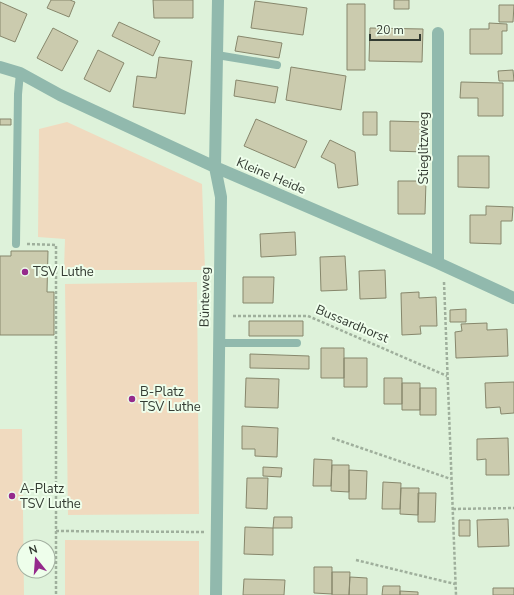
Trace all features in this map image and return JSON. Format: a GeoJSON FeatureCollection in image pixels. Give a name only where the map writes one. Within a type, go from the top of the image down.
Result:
{"type":"FeatureCollection","features":[{"type":"Feature","properties":{"kind":"street","name":"Bünteweg"},"geometry":{"type":"LineString","coordinates":[[216,595],[221,197],[215,167],[218,0]]}},
{"type":"Feature","properties":{"kind":"street","name":"Stieglitzweg"},"geometry":{"type":"LineString","coordinates":[[438,33],[438,263]]}},
{"type":"Feature","properties":{"kind":"street","name":"Kleine Heide"},"geometry":{"type":"LineString","coordinates":[[0,68],[20,73],[60,95],[215,167],[438,263],[514,298]]}},
{"type":"Feature","properties":{"kind":"lane"},"geometry":{"type":"LineString","coordinates":[[217,55],[277,65]]}},
{"type":"Feature","properties":{"kind":"lane"},"geometry":{"type":"LineString","coordinates":[[16,244],[18,102],[20,73]]}},
{"type":"Feature","properties":{"kind":"lane"},"geometry":{"type":"LineString","coordinates":[[218,343],[297,343]]}},
{"type":"Feature","properties":{"kind":"path"},"geometry":{"type":"LineString","coordinates":[[16,244],[56,245],[56,595]]}},
{"type":"Feature","properties":{"kind":"path"},"geometry":{"type":"LineString","coordinates":[[438,263],[445,286],[447,376],[456,595]]}},
{"type":"Feature","properties":{"kind":"path","name":"Bussardhorst"},"geometry":{"type":"LineString","coordinates":[[219,316],[308,316],[447,376]]}},
{"type":"Feature","properties":{"kind":"path"},"geometry":{"type":"LineString","coordinates":[[332,438],[451,479]]}},
{"type":"Feature","properties":{"kind":"path"},"geometry":{"type":"LineString","coordinates":[[453,509],[514,508]]}},
{"type":"Feature","properties":{"kind":"path"},"geometry":{"type":"LineString","coordinates":[[56,531],[217,532]]}},
{"type":"Feature","properties":{"kind":"path"},"geometry":{"type":"LineString","coordinates":[[356,560],[455,584]]}},
{"type":"Feature","properties":{"kind":"shaded area"},"geometry":{"type":"Polygon","coordinates":[[[67,122],[202,184],[205,270],[64,270],[65,239],[38,237],[39,129],[67,122]]]}},
{"type":"Feature","properties":{"kind":"shaded area","name":"B-Platz TSV Luthe"},"geometry":{"type":"Polygon","coordinates":[[[197,282],[199,514],[68,515],[65,284],[197,282]]]}},
{"type":"Feature","properties":{"kind":"shaded area","name":"A-Platz TSV Luthe"},"geometry":{"type":"Polygon","coordinates":[[[0,429],[22,429],[23,539],[16,539],[16,579],[24,579],[24,595],[0,595],[0,429]]]}},
{"type":"Feature","properties":{"kind":"shaded area"},"geometry":{"type":"Polygon","coordinates":[[[65,540],[199,541],[199,595],[65,595],[65,540]]]}},
{"type":"Feature","properties":{"kind":"building"},"geometry":{"type":"Polygon","coordinates":[[[51,0],[70,0],[75,2],[69,17],[47,8],[51,0]]]}},
{"type":"Feature","properties":{"kind":"building"},"geometry":{"type":"Polygon","coordinates":[[[153,0],[193,0],[193,18],[154,18],[153,0]]]}},
{"type":"Feature","properties":{"kind":"building"},"geometry":{"type":"Polygon","coordinates":[[[394,0],[409,0],[409,9],[394,9],[394,0]]]}},
{"type":"Feature","properties":{"kind":"building"},"geometry":{"type":"Polygon","coordinates":[[[255,1],[307,8],[303,35],[251,28],[255,1]]]}},
{"type":"Feature","properties":{"kind":"building"},"geometry":{"type":"Polygon","coordinates":[[[0,2],[27,14],[15,42],[0,36],[0,2]]]}},
{"type":"Feature","properties":{"kind":"building"},"geometry":{"type":"Polygon","coordinates":[[[347,4],[365,4],[365,70],[347,70],[347,4]]]}},
{"type":"Feature","properties":{"kind":"building"},"geometry":{"type":"Polygon","coordinates":[[[499,5],[514,5],[513,22],[499,22],[499,5]]]}},
{"type":"Feature","properties":{"kind":"building"},"geometry":{"type":"Polygon","coordinates":[[[119,22],[160,41],[153,56],[112,36],[119,22]]]}},
{"type":"Feature","properties":{"kind":"building"},"geometry":{"type":"Polygon","coordinates":[[[489,23],[507,24],[507,31],[502,31],[502,54],[470,54],[470,29],[489,29],[489,23]]]}},
{"type":"Feature","properties":{"kind":"building"},"geometry":{"type":"Polygon","coordinates":[[[53,28],[78,41],[62,71],[37,58],[53,28]]]}},
{"type":"Feature","properties":{"kind":"building"},"geometry":{"type":"Polygon","coordinates":[[[370,28],[423,29],[422,62],[369,61],[370,28]]]}},
{"type":"Feature","properties":{"kind":"building"},"geometry":{"type":"Polygon","coordinates":[[[238,36],[282,43],[279,58],[235,51],[238,36]]]}},
{"type":"Feature","properties":{"kind":"building"},"geometry":{"type":"Polygon","coordinates":[[[98,50],[124,63],[110,92],[84,79],[98,50]]]}},
{"type":"Feature","properties":{"kind":"building"},"geometry":{"type":"Polygon","coordinates":[[[159,57],[192,61],[185,114],[133,107],[137,76],[156,78],[159,57]]]}},
{"type":"Feature","properties":{"kind":"building"},"geometry":{"type":"Polygon","coordinates":[[[291,67],[346,76],[341,110],[286,100],[291,67]]]}},
{"type":"Feature","properties":{"kind":"building"},"geometry":{"type":"Polygon","coordinates":[[[513,70],[514,81],[499,81],[498,71],[513,70]]]}},
{"type":"Feature","properties":{"kind":"building"},"geometry":{"type":"Polygon","coordinates":[[[236,80],[278,87],[275,103],[234,96],[236,80]]]}},
{"type":"Feature","properties":{"kind":"building"},"geometry":{"type":"Polygon","coordinates":[[[461,82],[503,83],[503,116],[478,116],[478,98],[460,98],[461,82]]]}},
{"type":"Feature","properties":{"kind":"building"},"geometry":{"type":"Polygon","coordinates":[[[363,112],[377,112],[377,135],[363,135],[363,112]]]}},
{"type":"Feature","properties":{"kind":"building"},"geometry":{"type":"Polygon","coordinates":[[[0,119],[11,119],[11,125],[0,125],[0,119]]]}},
{"type":"Feature","properties":{"kind":"building"},"geometry":{"type":"Polygon","coordinates":[[[256,119],[307,141],[295,168],[244,146],[256,119]]]}},
{"type":"Feature","properties":{"kind":"building"},"geometry":{"type":"Polygon","coordinates":[[[390,121],[426,122],[426,152],[390,151],[390,121]]]}},
{"type":"Feature","properties":{"kind":"building"},"geometry":{"type":"Polygon","coordinates":[[[330,140],[355,152],[358,185],[338,188],[335,164],[321,157],[330,140]]]}},
{"type":"Feature","properties":{"kind":"building"},"geometry":{"type":"Polygon","coordinates":[[[458,156],[489,156],[489,188],[458,187],[458,156]]]}},
{"type":"Feature","properties":{"kind":"building"},"geometry":{"type":"Polygon","coordinates":[[[398,181],[426,181],[425,214],[398,214],[398,181]]]}},
{"type":"Feature","properties":{"kind":"building"},"geometry":{"type":"Polygon","coordinates":[[[486,206],[513,207],[512,221],[501,221],[501,244],[470,243],[470,215],[486,215],[486,206]]]}},
{"type":"Feature","properties":{"kind":"building"},"geometry":{"type":"Polygon","coordinates":[[[295,232],[296,255],[261,257],[260,234],[295,232]]]}},
{"type":"Feature","properties":{"kind":"building"},"geometry":{"type":"Polygon","coordinates":[[[11,251],[48,251],[47,292],[54,292],[54,335],[0,335],[0,256],[11,256],[11,251]]]}},
{"type":"Feature","properties":{"kind":"building"},"geometry":{"type":"Polygon","coordinates":[[[345,256],[347,290],[321,291],[320,257],[345,256]]]}},
{"type":"Feature","properties":{"kind":"building"},"geometry":{"type":"Polygon","coordinates":[[[385,270],[386,298],[360,299],[359,271],[385,270]]]}},
{"type":"Feature","properties":{"kind":"building"},"geometry":{"type":"Polygon","coordinates":[[[243,277],[274,277],[273,303],[243,303],[243,277]]]}},
{"type":"Feature","properties":{"kind":"building"},"geometry":{"type":"Polygon","coordinates":[[[419,292],[419,298],[436,297],[437,326],[420,326],[421,334],[402,335],[401,293],[419,292]]]}},
{"type":"Feature","properties":{"kind":"building"},"geometry":{"type":"Polygon","coordinates":[[[466,309],[466,322],[450,322],[450,310],[466,309]]]}},
{"type":"Feature","properties":{"kind":"building"},"geometry":{"type":"Polygon","coordinates":[[[249,321],[303,321],[303,336],[249,336],[249,321]]]}},
{"type":"Feature","properties":{"kind":"building"},"geometry":{"type":"Polygon","coordinates":[[[487,323],[487,330],[507,329],[508,356],[456,358],[455,332],[462,331],[461,324],[487,323]]]}},
{"type":"Feature","properties":{"kind":"building"},"geometry":{"type":"Polygon","coordinates":[[[321,348],[344,348],[344,378],[321,378],[321,348]]]}},
{"type":"Feature","properties":{"kind":"building"},"geometry":{"type":"Polygon","coordinates":[[[250,354],[309,356],[309,369],[250,368],[250,354]]]}},
{"type":"Feature","properties":{"kind":"building"},"geometry":{"type":"Polygon","coordinates":[[[344,358],[367,358],[367,387],[344,387],[344,358]]]}},
{"type":"Feature","properties":{"kind":"building"},"geometry":{"type":"Polygon","coordinates":[[[246,378],[279,379],[278,408],[245,407],[246,378]]]}},
{"type":"Feature","properties":{"kind":"building"},"geometry":{"type":"Polygon","coordinates":[[[384,378],[402,378],[402,404],[384,404],[384,378]]]}},
{"type":"Feature","properties":{"kind":"building"},"geometry":{"type":"Polygon","coordinates":[[[514,382],[514,413],[501,414],[500,407],[486,408],[485,383],[514,382]]]}},
{"type":"Feature","properties":{"kind":"building"},"geometry":{"type":"Polygon","coordinates":[[[402,383],[420,383],[420,410],[402,410],[402,383]]]}},
{"type":"Feature","properties":{"kind":"building"},"geometry":{"type":"Polygon","coordinates":[[[420,388],[436,388],[436,415],[420,415],[420,388]]]}},
{"type":"Feature","properties":{"kind":"building"},"geometry":{"type":"Polygon","coordinates":[[[242,426],[278,428],[277,457],[255,456],[255,449],[242,449],[242,426]]]}},
{"type":"Feature","properties":{"kind":"building"},"geometry":{"type":"Polygon","coordinates":[[[508,438],[509,475],[486,475],[486,459],[477,460],[477,439],[508,438]]]}},
{"type":"Feature","properties":{"kind":"building"},"geometry":{"type":"Polygon","coordinates":[[[314,459],[332,460],[331,486],[313,486],[314,459]]]}},
{"type":"Feature","properties":{"kind":"building"},"geometry":{"type":"Polygon","coordinates":[[[332,465],[349,465],[349,492],[331,491],[332,465]]]}},
{"type":"Feature","properties":{"kind":"building"},"geometry":{"type":"Polygon","coordinates":[[[263,467],[282,468],[281,477],[263,476],[263,467]]]}},
{"type":"Feature","properties":{"kind":"building"},"geometry":{"type":"Polygon","coordinates":[[[349,470],[367,471],[366,499],[349,499],[349,470]]]}},
{"type":"Feature","properties":{"kind":"building"},"geometry":{"type":"Polygon","coordinates":[[[247,478],[268,478],[267,509],[246,508],[247,478]]]}},
{"type":"Feature","properties":{"kind":"building"},"geometry":{"type":"Polygon","coordinates":[[[383,482],[401,483],[400,509],[382,509],[383,482]]]}},
{"type":"Feature","properties":{"kind":"building"},"geometry":{"type":"Polygon","coordinates":[[[401,488],[419,488],[418,515],[400,514],[401,488]]]}},
{"type":"Feature","properties":{"kind":"building"},"geometry":{"type":"Polygon","coordinates":[[[418,493],[436,493],[435,522],[418,522],[418,493]]]}},
{"type":"Feature","properties":{"kind":"building"},"geometry":{"type":"Polygon","coordinates":[[[274,517],[292,517],[292,528],[273,528],[274,517]]]}},
{"type":"Feature","properties":{"kind":"building"},"geometry":{"type":"Polygon","coordinates":[[[508,519],[509,546],[478,547],[477,520],[508,519]]]}},
{"type":"Feature","properties":{"kind":"building"},"geometry":{"type":"Polygon","coordinates":[[[459,520],[470,520],[470,536],[459,536],[459,520]]]}},
{"type":"Feature","properties":{"kind":"building"},"geometry":{"type":"Polygon","coordinates":[[[245,527],[273,528],[273,555],[244,554],[245,527]]]}},
{"type":"Feature","properties":{"kind":"building"},"geometry":{"type":"Polygon","coordinates":[[[314,567],[332,567],[332,594],[314,593],[314,567]]]}},
{"type":"Feature","properties":{"kind":"building"},"geometry":{"type":"Polygon","coordinates":[[[332,572],[350,572],[349,595],[332,595],[332,572]]]}},
{"type":"Feature","properties":{"kind":"building"},"geometry":{"type":"Polygon","coordinates":[[[350,577],[367,578],[367,595],[349,595],[350,577]]]}},
{"type":"Feature","properties":{"kind":"building"},"geometry":{"type":"Polygon","coordinates":[[[244,579],[285,580],[284,595],[243,595],[244,579]]]}},
{"type":"Feature","properties":{"kind":"building"},"geometry":{"type":"Polygon","coordinates":[[[383,586],[400,586],[400,595],[382,595],[383,586]]]}},
{"type":"Feature","properties":{"kind":"building"},"geometry":{"type":"Polygon","coordinates":[[[493,588],[514,588],[514,595],[493,595],[493,588]]]}},
{"type":"Feature","properties":{"kind":"building"},"geometry":{"type":"Polygon","coordinates":[[[400,591],[418,592],[418,595],[400,595],[400,591]]]}},
{"type":"Feature","properties":{"kind":"place","name":"TSV Luthe"},"geometry":{"type":"Point","coordinates":[25,272]}},
{"type":"Feature","properties":{"kind":"place","name":"B-Platz TSV Luthe"},"geometry":{"type":"Point","coordinates":[132,399]}},
{"type":"Feature","properties":{"kind":"place","name":"A-Platz TSV Luthe"},"geometry":{"type":"Point","coordinates":[12,496]}}]}
